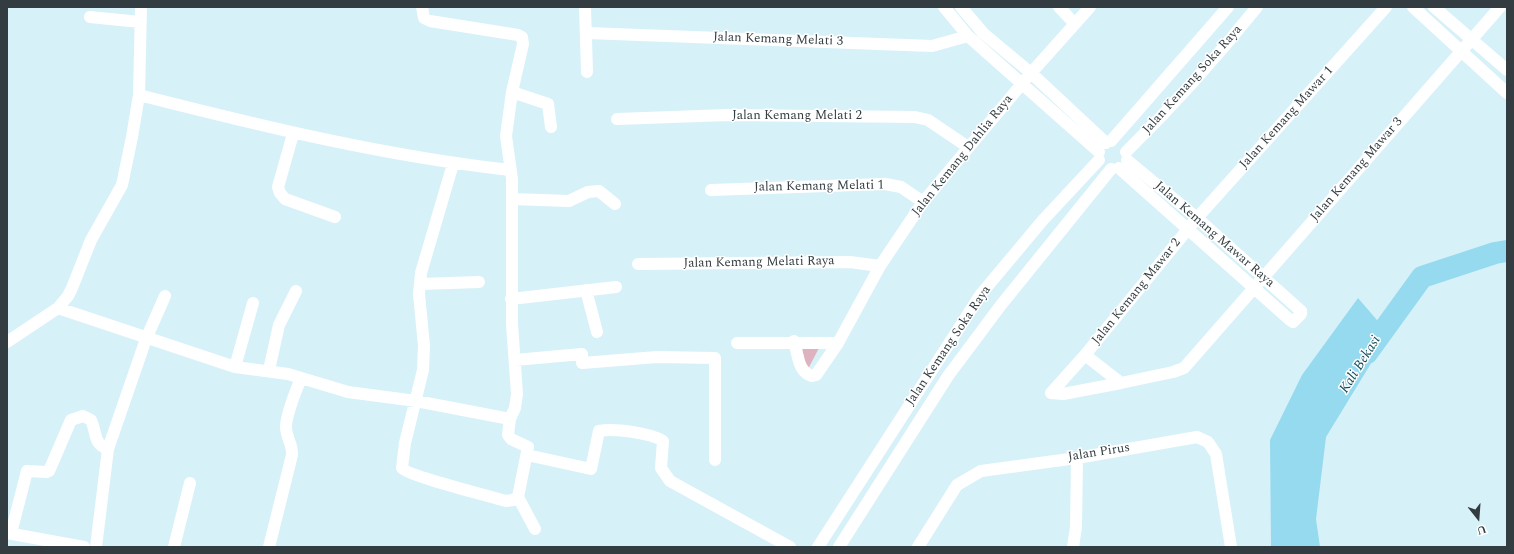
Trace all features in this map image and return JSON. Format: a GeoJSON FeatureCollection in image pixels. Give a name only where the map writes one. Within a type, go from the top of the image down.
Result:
{"type":"FeatureCollection","features":[{"type":"Feature","properties":{"kind":"street"},"geometry":{"type":"LineString","coordinates":[[7,342],[58,308],[72,288],[88,246],[122,185],[132,137],[138,96],[141,7]]}},
{"type":"Feature","properties":{"kind":"street"},"geometry":{"type":"LineString","coordinates":[[422,7],[424,18],[430,21],[518,35],[522,38],[523,51],[512,92],[506,136],[512,199],[511,299],[517,394],[515,408],[510,419],[508,435],[512,439],[528,447],[518,497],[535,529]]}},
{"type":"Feature","properties":{"kind":"street"},"geometry":{"type":"LineString","coordinates":[[585,7],[587,72]]}},
{"type":"Feature","properties":{"kind":"street"},"geometry":{"type":"LineString","coordinates":[[944,7],[968,36],[1022,84],[1104,149]]}},
{"type":"Feature","properties":{"kind":"street"},"geometry":{"type":"LineString","coordinates":[[961,7],[983,33],[1031,73],[1104,149],[1104,166],[1121,162],[1123,146],[1118,142],[1104,149]]}},
{"type":"Feature","properties":{"kind":"street"},"geometry":{"type":"LineString","coordinates":[[1059,7],[1075,24]]}},
{"type":"Feature","properties":{"kind":"street","name":"Jalan Kemang Dahlia Raya"},"geometry":{"type":"LineString","coordinates":[[794,342],[801,368],[807,375],[812,376],[820,371],[838,343],[880,266],[923,202],[1031,73],[1090,7]]}},
{"type":"Feature","properties":{"kind":"street","name":"Jalan Kemang Soka Raya"},"geometry":{"type":"LineString","coordinates":[[818,547],[981,294],[1104,149],[1228,7]]}},
{"type":"Feature","properties":{"kind":"street","name":"Jalan Kemang Soka Raya"},"geometry":{"type":"LineString","coordinates":[[840,547],[948,376],[1001,304],[1121,162],[1202,72],[1257,7]]}},
{"type":"Feature","properties":{"kind":"street","name":"Jalan Kemang Mawar 1"},"geometry":{"type":"LineString","coordinates":[[1188,230],[1197,218],[1386,7]]}},
{"type":"Feature","properties":{"kind":"street"},"geometry":{"type":"LineString","coordinates":[[1413,7],[1507,94]]}},
{"type":"Feature","properties":{"kind":"street"},"geometry":{"type":"LineString","coordinates":[[1434,7],[1507,70]]}},
{"type":"Feature","properties":{"kind":"street","name":"Jalan Kemang Mawar 3"},"geometry":{"type":"LineString","coordinates":[[1253,289],[1500,7]]}},
{"type":"Feature","properties":{"kind":"street"},"geometry":{"type":"LineString","coordinates":[[90,17],[140,22]]}},
{"type":"Feature","properties":{"kind":"street","name":"Jalan Kemang Melati 3"},"geometry":{"type":"LineString","coordinates":[[587,33],[932,46],[968,36]]}},
{"type":"Feature","properties":{"kind":"street"},"geometry":{"type":"LineString","coordinates":[[512,92],[548,104],[551,127]]}},
{"type":"Feature","properties":{"kind":"street"},"geometry":{"type":"LineString","coordinates":[[138,96],[293,134],[453,164],[510,170]]}},
{"type":"Feature","properties":{"kind":"street","name":"Jalan Kemang Melati 2"},"geometry":{"type":"LineString","coordinates":[[617,119],[727,116],[915,117],[928,120],[968,147]]}},
{"type":"Feature","properties":{"kind":"street"},"geometry":{"type":"LineString","coordinates":[[293,134],[278,187],[280,193],[285,199],[335,217]]}},
{"type":"Feature","properties":{"kind":"street","name":"Jalan Kemang Mawar Raya"},"geometry":{"type":"LineString","coordinates":[[1121,162],[1197,218],[1301,311],[1301,314],[1293,322],[1253,289],[1188,230],[1121,162]]}},
{"type":"Feature","properties":{"kind":"street"},"geometry":{"type":"LineString","coordinates":[[453,164],[421,273],[419,294],[424,346],[423,370],[404,443],[402,466],[404,471],[506,501],[518,497]]}},
{"type":"Feature","properties":{"kind":"street","name":"Jalan Kemang Melati 1"},"geometry":{"type":"LineString","coordinates":[[711,190],[885,184],[901,187],[923,202]]}},
{"type":"Feature","properties":{"kind":"street"},"geometry":{"type":"LineString","coordinates":[[512,199],[569,200],[588,192],[599,191],[615,204]]}},
{"type":"Feature","properties":{"kind":"street","name":"Jalan Kemang Mawar 2"},"geometry":{"type":"LineString","coordinates":[[1120,383],[1085,355],[1188,230]]}},
{"type":"Feature","properties":{"kind":"street","name":"Jalan Kemang Melati Raya"},"geometry":{"type":"LineString","coordinates":[[638,264],[850,262],[880,266]]}},
{"type":"Feature","properties":{"kind":"street"},"geometry":{"type":"LineString","coordinates":[[420,284],[478,282]]}},
{"type":"Feature","properties":{"kind":"street"},"geometry":{"type":"LineString","coordinates":[[511,299],[616,287]]}},
{"type":"Feature","properties":{"kind":"street"},"geometry":{"type":"LineString","coordinates":[[1085,355],[1051,393],[1063,394],[1173,372],[1184,368],[1253,289]]}},
{"type":"Feature","properties":{"kind":"street"},"geometry":{"type":"LineString","coordinates":[[586,290],[598,332]]}},
{"type":"Feature","properties":{"kind":"street"},"geometry":{"type":"LineString","coordinates":[[270,370],[279,325],[296,291]]}},
{"type":"Feature","properties":{"kind":"street"},"geometry":{"type":"LineString","coordinates":[[96,547],[108,449],[146,339],[165,296]]}},
{"type":"Feature","properties":{"kind":"street"},"geometry":{"type":"LineString","coordinates":[[235,367],[253,303]]}},
{"type":"Feature","properties":{"kind":"street"},"geometry":{"type":"LineString","coordinates":[[58,308],[146,339],[235,367],[270,370],[348,392],[416,401],[510,419]]}},
{"type":"Feature","properties":{"kind":"street"},"geometry":{"type":"LineString","coordinates":[[736,343],[838,343]]}},
{"type":"Feature","properties":{"kind":"street"},"geometry":{"type":"LineString","coordinates":[[515,360],[582,354],[582,363],[657,357],[715,358],[715,460]]}},
{"type":"Feature","properties":{"kind":"street"},"geometry":{"type":"LineString","coordinates":[[269,547],[292,455],[292,448],[287,436],[286,423],[301,378]]}},
{"type":"Feature","properties":{"kind":"street"},"geometry":{"type":"LineString","coordinates":[[84,547],[9,533],[27,471],[47,472],[49,470],[71,420],[83,416],[91,420],[98,442],[101,446],[108,449]]}},
{"type":"Feature","properties":{"kind":"street"},"geometry":{"type":"LineString","coordinates":[[527,455],[591,469],[599,431],[634,433],[658,438],[663,441],[661,468],[670,480],[790,547]]}},
{"type":"Feature","properties":{"kind":"street","name":"Jalan Pirus"},"geometry":{"type":"LineString","coordinates":[[918,547],[952,491],[957,485],[981,471],[1077,458],[1197,437],[1208,442],[1216,454],[1231,547]]}},
{"type":"Feature","properties":{"kind":"street"},"geometry":{"type":"LineString","coordinates":[[1073,547],[1076,527],[1077,458]]}},
{"type":"Feature","properties":{"kind":"street"},"geometry":{"type":"LineString","coordinates":[[174,547],[190,483]]}},
{"type":"Feature","properties":{"kind":"shaded area"},"geometry":{"type":"Polygon","coordinates":[[[802,348],[819,348],[807,371],[802,348]]]}},
{"type":"Feature","properties":{"kind":"water"},"geometry":{"type":"Polygon","coordinates":[[[1358,298],[1389,334],[1326,437],[1316,519],[1320,547],[1271,547],[1270,440],[1302,375],[1358,298]]]}},
{"type":"Feature","properties":{"kind":"waterway","name":"Kali Bekasi"},"geometry":{"type":"LineString","coordinates":[[1367,353],[1422,277],[1495,253],[1507,251]]}}]}
